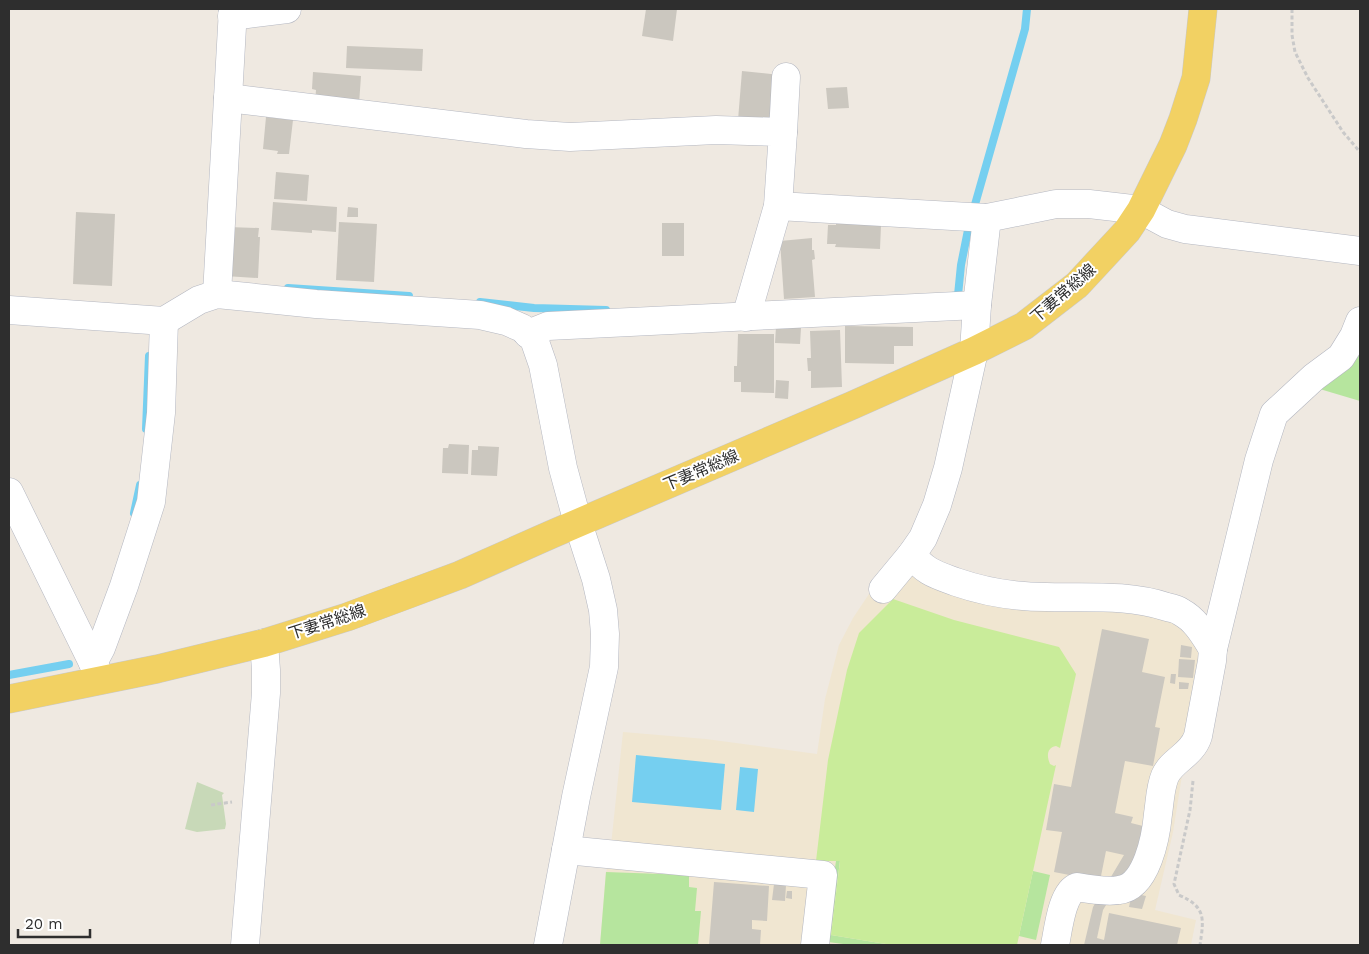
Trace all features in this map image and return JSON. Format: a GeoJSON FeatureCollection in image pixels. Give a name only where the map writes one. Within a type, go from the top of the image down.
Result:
{"type":"FeatureCollection","features":[{"type":"Feature","properties":{"kind":"main road","name":"下妻常総線"},"geometry":{"type":"LineString","coordinates":[[9,699],[97,672],[157,669],[264,643],[347,617],[460,575],[809,424],[974,351],[1024,326],[1077,285],[1127,231],[1141,210],[1173,145],[1196,78],[1203,9]]}},
{"type":"Feature","properties":{"kind":"street"},"geometry":{"type":"LineString","coordinates":[[217,294],[232,12],[286,9]]}},
{"type":"Feature","properties":{"kind":"street"},"geometry":{"type":"LineString","coordinates":[[747,310],[778,206],[786,77]]}},
{"type":"Feature","properties":{"kind":"street"},"geometry":{"type":"LineString","coordinates":[[228,98],[526,134],[570,137],[716,130],[783,132]]}},
{"type":"Feature","properties":{"kind":"street"},"geometry":{"type":"LineString","coordinates":[[778,206],[987,218],[1056,204],[1089,204],[1141,210],[1167,224],[1185,229],[1360,251]]}},
{"type":"Feature","properties":{"kind":"street"},"geometry":{"type":"LineString","coordinates":[[883,589],[912,554],[925,533],[937,504],[948,468],[974,351],[987,218]]}},
{"type":"Feature","properties":{"kind":"street"},"geometry":{"type":"LineString","coordinates":[[9,310],[164,321],[199,300],[217,294],[316,304],[480,315],[506,321],[522,328],[534,339],[543,365],[564,468],[578,523],[596,579],[606,634],[604,667],[548,945]]}},
{"type":"Feature","properties":{"kind":"street"},"geometry":{"type":"LineString","coordinates":[[528,334],[548,326],[747,310],[977,305]]}},
{"type":"Feature","properties":{"kind":"street"},"geometry":{"type":"LineString","coordinates":[[97,672],[101,648],[124,586],[151,502],[161,413],[164,321]]}},
{"type":"Feature","properties":{"kind":"street"},"geometry":{"type":"LineString","coordinates":[[1055,945],[1064,902],[1073,888],[1119,890],[1127,888],[1134,883],[1148,861],[1159,811],[1161,786],[1166,773],[1196,744],[1213,649],[1259,460],[1274,414],[1340,357],[1354,336],[1360,321]]}},
{"type":"Feature","properties":{"kind":"street"},"geometry":{"type":"LineString","coordinates":[[9,492],[97,672]]}},
{"type":"Feature","properties":{"kind":"street"},"geometry":{"type":"LineString","coordinates":[[912,554],[918,564],[930,572],[970,587],[1004,594],[1044,597],[1118,598],[1166,606],[1181,611],[1197,624],[1213,649]]}},
{"type":"Feature","properties":{"kind":"street"},"geometry":{"type":"LineString","coordinates":[[245,945],[266,693],[264,643]]}},
{"type":"Feature","properties":{"kind":"street"},"geometry":{"type":"LineString","coordinates":[[566,850],[823,875],[815,945]]}},
{"type":"Feature","properties":{"kind":"path"},"geometry":{"type":"LineString","coordinates":[[1292,9],[1292,35],[1296,52],[1308,78],[1343,132],[1360,152]]}},
{"type":"Feature","properties":{"kind":"path"},"geometry":{"type":"LineString","coordinates":[[1194,776],[1190,810],[1174,884],[1178,895],[1191,900],[1201,910],[1203,928],[1200,945]]}},
{"type":"Feature","properties":{"kind":"shaded area"},"geometry":{"type":"Polygon","coordinates":[[[912,572],[1088,610],[1161,618],[1181,626],[1194,640],[1201,656],[1173,832],[1155,910],[1196,920],[1191,945],[600,945],[606,872],[609,864],[623,732],[706,739],[817,754],[825,699],[839,645],[853,618],[875,585],[912,572]]]}},
{"type":"Feature","properties":{"kind":"green space"},"geometry":{"type":"Polygon","coordinates":[[[1360,335],[1360,401],[1313,387],[1360,335]]]}},
{"type":"Feature","properties":{"kind":"green space"},"geometry":{"type":"Polygon","coordinates":[[[893,599],[954,620],[1059,647],[1076,674],[1060,748],[1053,747],[1048,753],[1050,764],[1056,765],[1017,945],[892,945],[831,935],[840,861],[816,861],[828,760],[847,670],[859,633],[893,599]]]}},
{"type":"Feature","properties":{"kind":"green space"},"geometry":{"type":"Polygon","coordinates":[[[197,782],[224,793],[222,795],[225,829],[197,832],[185,829],[197,782]]]}},
{"type":"Feature","properties":{"kind":"green space"},"geometry":{"type":"Polygon","coordinates":[[[840,860],[831,935],[892,945],[851,945],[828,942],[825,934],[836,861],[840,860]]]}},
{"type":"Feature","properties":{"kind":"green space"},"geometry":{"type":"Polygon","coordinates":[[[1033,871],[1050,875],[1036,940],[1019,936],[1033,871]]]}},
{"type":"Feature","properties":{"kind":"green space"},"geometry":{"type":"Polygon","coordinates":[[[606,872],[689,875],[689,887],[697,888],[695,911],[701,911],[698,945],[600,945],[606,872]]]}},
{"type":"Feature","properties":{"kind":"water"},"geometry":{"type":"Polygon","coordinates":[[[636,755],[725,764],[721,810],[632,802],[636,755]]]}},
{"type":"Feature","properties":{"kind":"water"},"geometry":{"type":"Polygon","coordinates":[[[740,767],[758,769],[754,812],[736,810],[740,767]]]}},
{"type":"Feature","properties":{"kind":"building"},"geometry":{"type":"Polygon","coordinates":[[[646,9],[677,9],[673,41],[642,36],[646,9]]]}},
{"type":"Feature","properties":{"kind":"building"},"geometry":{"type":"Polygon","coordinates":[[[347,46],[423,49],[422,71],[346,68],[347,46]]]}},
{"type":"Feature","properties":{"kind":"building"},"geometry":{"type":"Polygon","coordinates":[[[742,71],[780,75],[775,124],[738,120],[742,71]]]}},
{"type":"Feature","properties":{"kind":"building"},"geometry":{"type":"Polygon","coordinates":[[[313,72],[361,76],[359,104],[315,101],[316,90],[312,89],[313,72]]]}},
{"type":"Feature","properties":{"kind":"building"},"geometry":{"type":"Polygon","coordinates":[[[847,87],[849,108],[828,109],[826,88],[847,87]]]}},
{"type":"Feature","properties":{"kind":"building"},"geometry":{"type":"Polygon","coordinates":[[[266,117],[293,120],[289,154],[277,154],[278,151],[263,149],[266,117]]]}},
{"type":"Feature","properties":{"kind":"building"},"geometry":{"type":"Polygon","coordinates":[[[276,172],[309,175],[307,201],[274,199],[276,172]]]}},
{"type":"Feature","properties":{"kind":"building"},"geometry":{"type":"Polygon","coordinates":[[[273,202],[337,207],[336,232],[312,230],[312,233],[271,230],[273,202]]]}},
{"type":"Feature","properties":{"kind":"building"},"geometry":{"type":"Polygon","coordinates":[[[348,207],[358,208],[358,217],[347,217],[348,207]]]}},
{"type":"Feature","properties":{"kind":"building"},"geometry":{"type":"Polygon","coordinates":[[[76,212],[115,214],[112,286],[73,284],[76,212]]]}},
{"type":"Feature","properties":{"kind":"building"},"geometry":{"type":"Polygon","coordinates":[[[339,222],[377,224],[374,282],[336,280],[339,222]]]}},
{"type":"Feature","properties":{"kind":"building"},"geometry":{"type":"Polygon","coordinates":[[[662,223],[684,223],[684,256],[662,256],[662,223]]]}},
{"type":"Feature","properties":{"kind":"building"},"geometry":{"type":"Polygon","coordinates":[[[836,223],[881,225],[880,249],[835,247],[836,244],[827,244],[828,225],[836,225],[836,223]]]}},
{"type":"Feature","properties":{"kind":"building"},"geometry":{"type":"Polygon","coordinates":[[[228,227],[259,228],[258,278],[225,276],[228,227]]]}},
{"type":"Feature","properties":{"kind":"building"},"geometry":{"type":"Polygon","coordinates":[[[812,238],[812,250],[814,250],[815,259],[812,260],[815,297],[784,299],[780,241],[812,238]]]}},
{"type":"Feature","properties":{"kind":"building"},"geometry":{"type":"Polygon","coordinates":[[[845,326],[913,327],[913,346],[894,346],[894,364],[845,363],[845,326]]]}},
{"type":"Feature","properties":{"kind":"building"},"geometry":{"type":"Polygon","coordinates":[[[776,327],[801,328],[800,344],[775,343],[776,327]]]}},
{"type":"Feature","properties":{"kind":"building"},"geometry":{"type":"Polygon","coordinates":[[[840,330],[842,387],[811,388],[811,371],[808,371],[807,358],[811,358],[810,331],[840,330]]]}},
{"type":"Feature","properties":{"kind":"building"},"geometry":{"type":"Polygon","coordinates":[[[738,334],[774,334],[774,393],[741,392],[741,382],[734,382],[734,366],[737,366],[738,334]]]}},
{"type":"Feature","properties":{"kind":"building"},"geometry":{"type":"Polygon","coordinates":[[[776,380],[789,381],[788,399],[775,398],[776,380]]]}},
{"type":"Feature","properties":{"kind":"building"},"geometry":{"type":"Polygon","coordinates":[[[449,444],[469,445],[468,474],[442,473],[443,448],[448,448],[449,444]]]}},
{"type":"Feature","properties":{"kind":"building"},"geometry":{"type":"Polygon","coordinates":[[[478,446],[499,447],[497,476],[471,475],[472,450],[478,450],[478,446]]]}},
{"type":"Feature","properties":{"kind":"building"},"geometry":{"type":"Polygon","coordinates":[[[1102,629],[1149,639],[1142,672],[1165,677],[1155,727],[1160,728],[1153,766],[1125,761],[1115,813],[1133,817],[1131,823],[1143,826],[1138,852],[1103,910],[1097,938],[1104,940],[1109,913],[1181,928],[1177,945],[1084,945],[1093,907],[1124,855],[1106,851],[1100,881],[1054,872],[1062,832],[1046,830],[1054,784],[1071,787],[1102,629]]]}},
{"type":"Feature","properties":{"kind":"building"},"geometry":{"type":"Polygon","coordinates":[[[1181,645],[1192,647],[1191,658],[1180,657],[1181,645]]]}},
{"type":"Feature","properties":{"kind":"building"},"geometry":{"type":"Polygon","coordinates":[[[1179,659],[1195,660],[1193,678],[1178,677],[1179,659]]]}},
{"type":"Feature","properties":{"kind":"building"},"geometry":{"type":"Polygon","coordinates":[[[1171,674],[1176,674],[1175,684],[1170,683],[1171,674]]]}},
{"type":"Feature","properties":{"kind":"building"},"geometry":{"type":"Polygon","coordinates":[[[1179,682],[1189,683],[1188,689],[1179,689],[1179,682]]]}},
{"type":"Feature","properties":{"kind":"building"},"geometry":{"type":"Polygon","coordinates":[[[714,882],[769,886],[767,921],[752,920],[752,929],[761,930],[760,945],[709,945],[714,882]]]}},
{"type":"Feature","properties":{"kind":"building"},"geometry":{"type":"Polygon","coordinates":[[[774,884],[786,885],[785,901],[772,900],[774,884]]]}},
{"type":"Feature","properties":{"kind":"building"},"geometry":{"type":"Polygon","coordinates":[[[787,891],[792,891],[792,899],[786,898],[787,891]]]}},
{"type":"Feature","properties":{"kind":"building"},"geometry":{"type":"Polygon","coordinates":[[[1132,893],[1146,896],[1142,909],[1129,907],[1132,893]]]}},
{"type":"Feature","properties":{"kind":"waterway"},"geometry":{"type":"LineString","coordinates":[[974,208],[1025,29],[1027,9]]}},
{"type":"Feature","properties":{"kind":"waterway"},"geometry":{"type":"LineString","coordinates":[[952,296],[958,295],[961,265],[968,230]]}},
{"type":"Feature","properties":{"kind":"waterway"},"geometry":{"type":"LineString","coordinates":[[288,288],[409,296]]}},
{"type":"Feature","properties":{"kind":"waterway"},"geometry":{"type":"LineString","coordinates":[[480,302],[534,308],[606,310]]}},
{"type":"Feature","properties":{"kind":"waterway"},"geometry":{"type":"LineString","coordinates":[[146,429],[149,356]]}},
{"type":"Feature","properties":{"kind":"waterway"},"geometry":{"type":"LineString","coordinates":[[134,513],[140,485]]}},
{"type":"Feature","properties":{"kind":"waterway"},"geometry":{"type":"LineString","coordinates":[[9,675],[69,664]]}}]}
